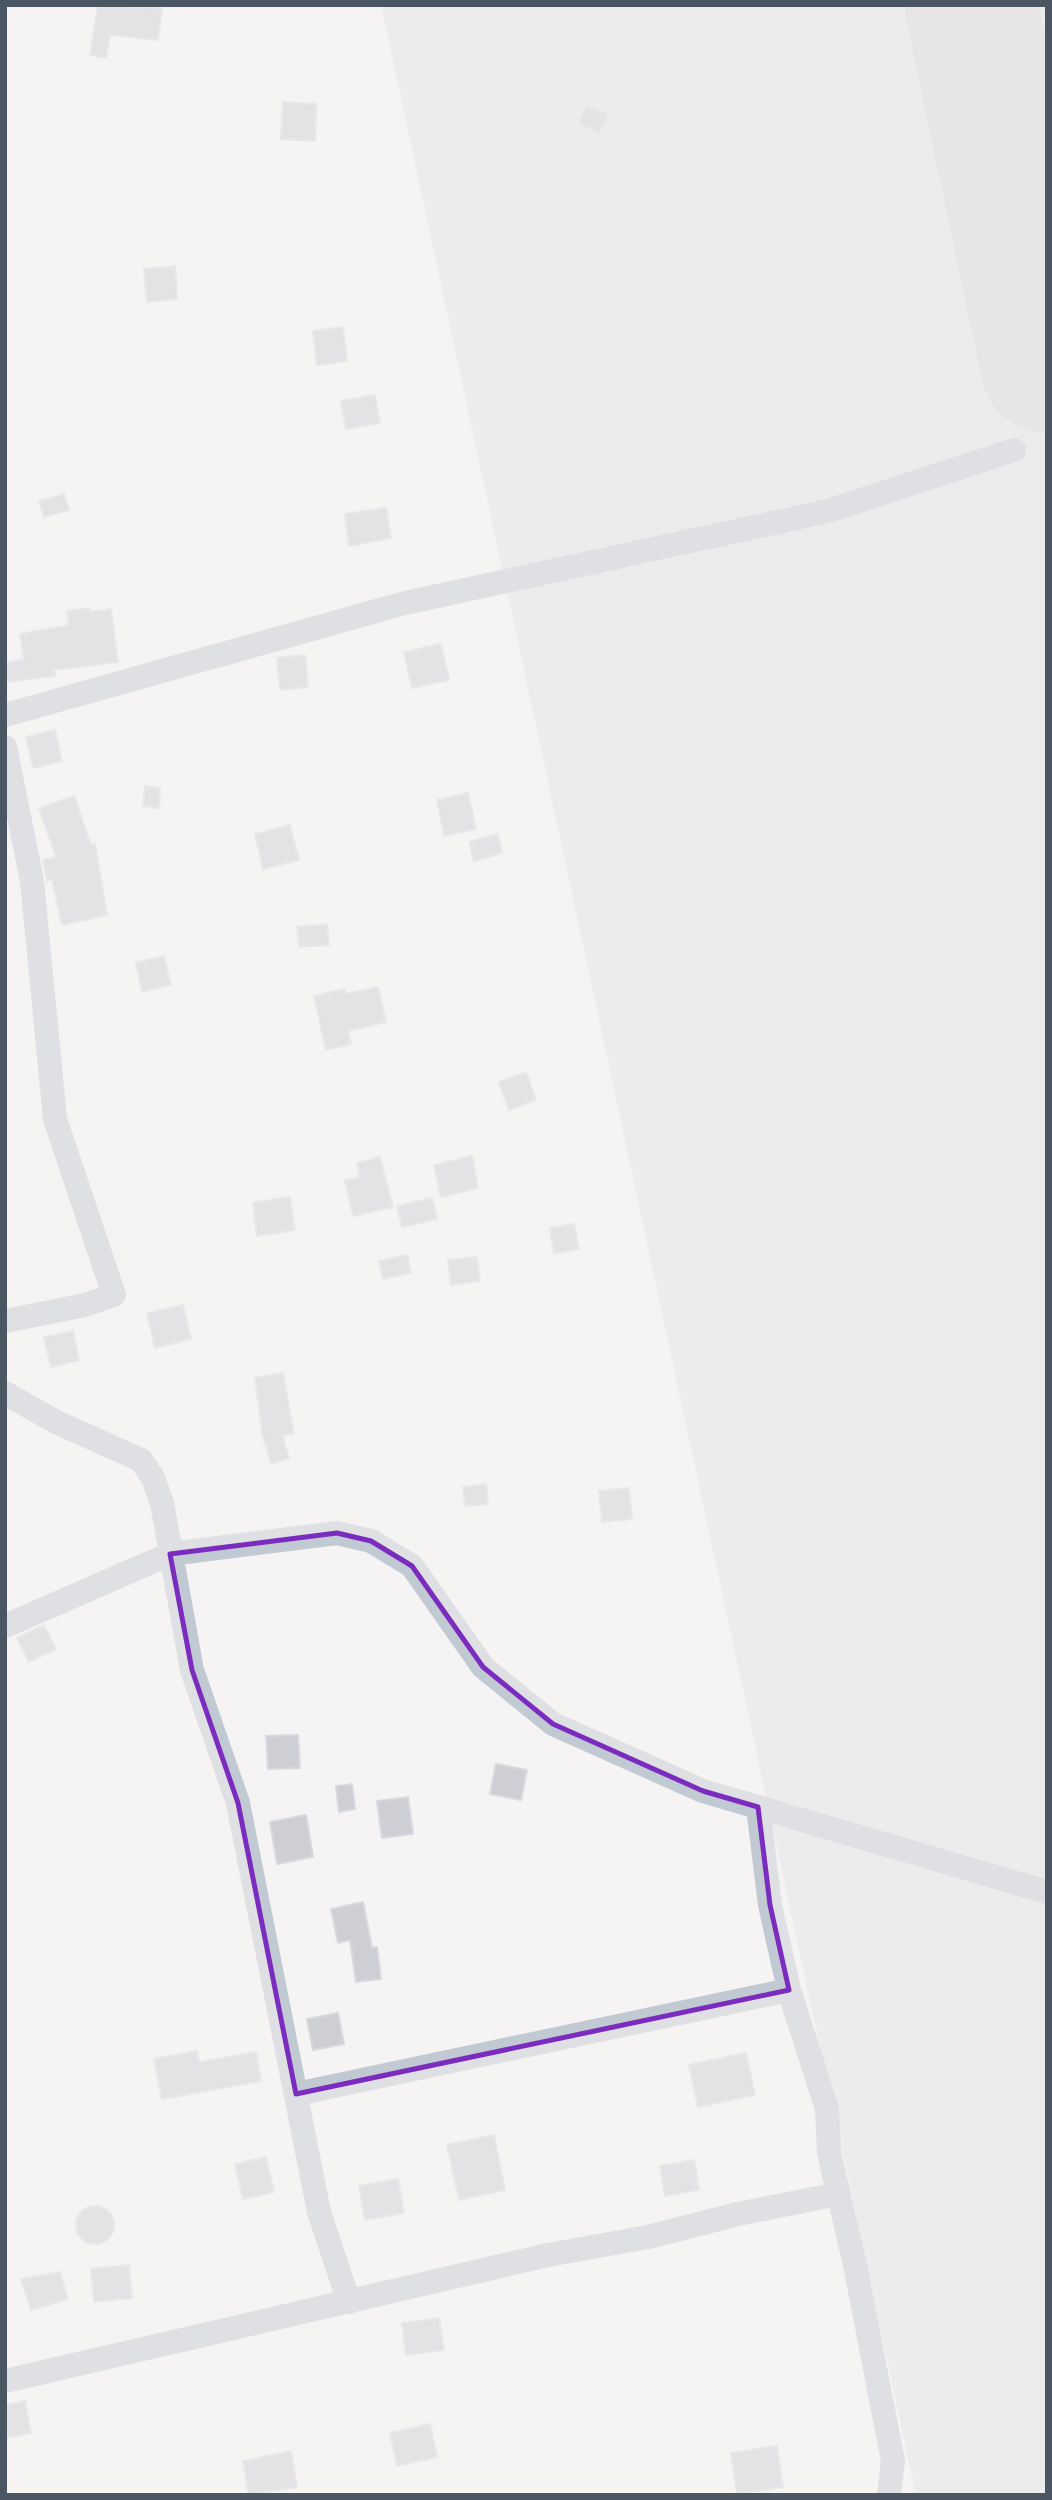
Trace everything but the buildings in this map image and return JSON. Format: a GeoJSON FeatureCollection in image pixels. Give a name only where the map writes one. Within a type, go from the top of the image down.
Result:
{"type":"FeatureCollection","features":[{"type":"Feature","properties":{"kind":"street"},"geometry":{"type":"LineString","coordinates":[[5,715],[405,603],[828,511],[1014,450]]}},
{"type":"Feature","properties":{"kind":"street"},"geometry":{"type":"LineString","coordinates":[[5,747],[32,881],[55,1119],[114,1295],[85,1305],[5,1321]]}},
{"type":"Feature","properties":{"kind":"street"},"geometry":{"type":"LineString","coordinates":[[5,1393],[56,1423],[141,1460],[153,1478],[162,1503],[192,1670],[238,1803],[318,2212],[349,2302]]}},
{"type":"Feature","properties":{"kind":"street"},"geometry":{"type":"LineString","coordinates":[[5,1626],[170,1554],[337,1533],[371,1541],[412,1566],[483,1667],[553,1724],[703,1791],[1047,1892]]}},
{"type":"Feature","properties":{"kind":"street"},"geometry":{"type":"LineString","coordinates":[[758,1807],[770,1905],[789,1990],[827,2109],[829,2153],[855,2265],[892,2461],[889,2495]]}},
{"type":"Feature","properties":{"kind":"street"},"geometry":{"type":"LineString","coordinates":[[296,2094],[789,1990]]}},
{"type":"Feature","properties":{"kind":"street"},"geometry":{"type":"LineString","coordinates":[[5,2381],[548,2255],[648,2237],[838,2194]]}},
{"type":"Feature","properties":{"kind":"highlighted area"},"geometry":{"type":"Polygon","coordinates":[[[337,1533],[371,1541],[412,1566],[483,1667],[553,1724],[703,1791],[758,1807],[770,1905],[789,1990],[296,2094],[238,1803],[192,1670],[170,1554],[337,1533]]]}},
{"type":"Feature","properties":{"kind":"shaded area"},"geometry":{"type":"Polygon","coordinates":[[[381,5],[1047,5],[1047,2495],[916,2495],[381,5]]]}},
{"type":"Feature","properties":{"kind":"runway"},"geometry":{"type":"LineString","coordinates":[[971,5],[1047,366]]}}]}
